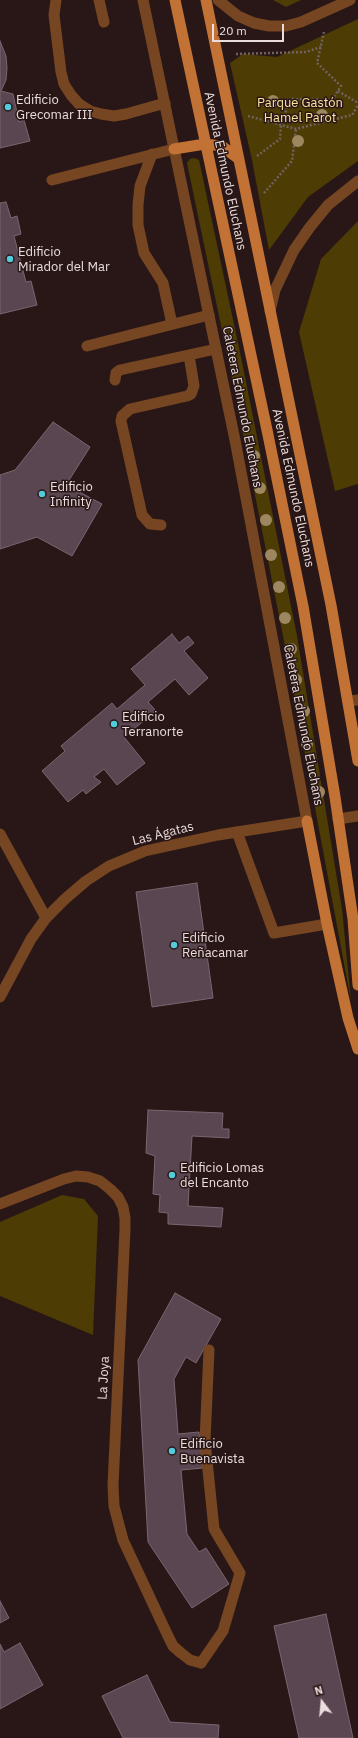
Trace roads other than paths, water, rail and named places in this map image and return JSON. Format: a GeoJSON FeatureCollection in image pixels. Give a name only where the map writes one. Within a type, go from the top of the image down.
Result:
{"type":"FeatureCollection","features":[{"type":"Feature","properties":{"kind":"main road","name":"Avenida Edmundo Eluchans"},"geometry":{"type":"LineString","coordinates":[[175,0],[303,606],[353,919],[358,985]]}},
{"type":"Feature","properties":{"kind":"main road","name":"Avenida Edmundo Eluchans"},"geometry":{"type":"LineString","coordinates":[[206,0],[329,598],[353,701],[358,761]]}},
{"type":"Feature","properties":{"kind":"main road"},"geometry":{"type":"LineString","coordinates":[[174,149],[205,144],[223,147],[240,164]]}},
{"type":"Feature","properties":{"kind":"main road"},"geometry":{"type":"LineString","coordinates":[[307,821],[327,924],[348,1018],[358,1049]]}},
{"type":"Feature","properties":{"kind":"street"},"geometry":{"type":"LineString","coordinates":[[56,0],[54,15],[61,72],[64,84],[79,104],[90,111],[114,116],[165,103]]}},
{"type":"Feature","properties":{"kind":"street"},"geometry":{"type":"LineString","coordinates":[[99,0],[104,22]]}},
{"type":"Feature","properties":{"kind":"street","name":"Caletera Edmundo Eluchans"},"geometry":{"type":"LineString","coordinates":[[143,0],[235,440],[307,821]]}},
{"type":"Feature","properties":{"kind":"street"},"geometry":{"type":"LineString","coordinates":[[218,0],[238,16],[254,23],[269,26],[286,26],[301,22],[350,0]]}},
{"type":"Feature","properties":{"kind":"street"},"geometry":{"type":"LineString","coordinates":[[52,180],[174,149]]}},
{"type":"Feature","properties":{"kind":"street"},"geometry":{"type":"LineString","coordinates":[[152,154],[140,186],[138,225],[144,253],[163,283],[172,324]]}},
{"type":"Feature","properties":{"kind":"street"},"geometry":{"type":"LineString","coordinates":[[270,311],[276,290],[294,250],[328,205],[358,181]]}},
{"type":"Feature","properties":{"kind":"street"},"geometry":{"type":"LineString","coordinates":[[87,346],[209,315]]}},
{"type":"Feature","properties":{"kind":"street"},"geometry":{"type":"LineString","coordinates":[[115,380],[116,373],[120,370],[216,349]]}},
{"type":"Feature","properties":{"kind":"street"},"geometry":{"type":"LineString","coordinates":[[161,525],[150,524],[142,516],[121,420],[122,416],[130,409],[188,396],[191,394],[194,386],[189,355]]}},
{"type":"Feature","properties":{"kind":"street"},"geometry":{"type":"LineString","coordinates":[[338,819],[358,816]]}},
{"type":"Feature","properties":{"kind":"street","name":"Las Ágatas"},"geometry":{"type":"LineString","coordinates":[[0,997],[31,939],[46,918],[86,881],[109,866],[145,851],[237,832],[307,821]]}},
{"type":"Feature","properties":{"kind":"street"},"geometry":{"type":"LineString","coordinates":[[237,832],[274,933],[327,924]]}},
{"type":"Feature","properties":{"kind":"street"},"geometry":{"type":"LineString","coordinates":[[0,834],[46,918]]}},
{"type":"Feature","properties":{"kind":"street","name":"La Joya"},"geometry":{"type":"LineString","coordinates":[[0,1204],[64,1179],[76,1176],[88,1177],[100,1181],[114,1193],[123,1207],[126,1229],[113,1485],[114,1506],[123,1540],[173,1646],[190,1660],[201,1664],[223,1631],[240,1573],[214,1529],[204,1441],[209,1350]]}},
{"type":"Feature","properties":{"kind":"place","name":"Edificio Grecomar III"},"geometry":{"type":"Point","coordinates":[8,107]}},
{"type":"Feature","properties":{"kind":"place","name":"Edificio Mirador del Mar"},"geometry":{"type":"Point","coordinates":[10,259]}},
{"type":"Feature","properties":{"kind":"place","name":"Edificio Infinity"},"geometry":{"type":"Point","coordinates":[42,494]}},
{"type":"Feature","properties":{"kind":"place","name":"Edificio Terranorte"},"geometry":{"type":"Point","coordinates":[114,724]}},
{"type":"Feature","properties":{"kind":"place","name":"Edificio Reñacamar"},"geometry":{"type":"Point","coordinates":[174,945]}},
{"type":"Feature","properties":{"kind":"place","name":"Edificio Lomas del Encanto"},"geometry":{"type":"Point","coordinates":[172,1175]}},
{"type":"Feature","properties":{"kind":"place","name":"Edificio Buenavista"},"geometry":{"type":"Point","coordinates":[172,1451]}},
{"type":"Feature","properties":{"kind":"park label","name":"Parque Gastón Hamel Parot"},"geometry":{"type":"Point","coordinates":[300,110]}}]}
